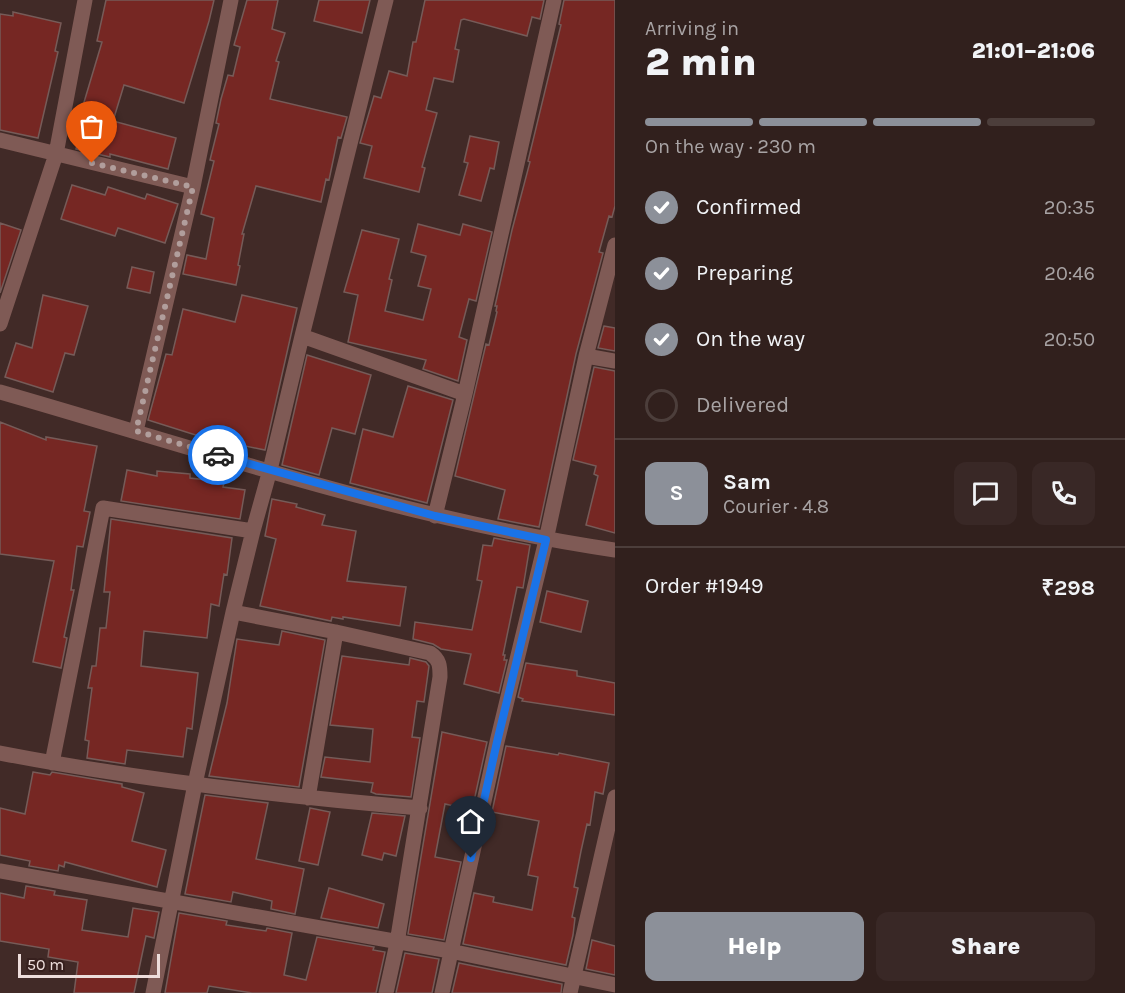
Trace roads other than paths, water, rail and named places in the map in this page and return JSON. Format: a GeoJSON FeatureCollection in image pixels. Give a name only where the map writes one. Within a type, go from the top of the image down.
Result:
{"type":"FeatureCollection","features":[{"type":"Feature","properties":{"kind":"street"},"geometry":{"type":"LineString","coordinates":[[0,324],[56,154],[86,0]]}},
{"type":"Feature","properties":{"kind":"street"},"geometry":{"type":"LineString","coordinates":[[136,431],[193,187],[231,0]]}},
{"type":"Feature","properties":{"kind":"street"},"geometry":{"type":"LineString","coordinates":[[153,993],[195,784],[233,612],[386,0]]}},
{"type":"Feature","properties":{"kind":"street"},"geometry":{"type":"LineString","coordinates":[[435,516],[465,394],[554,0]]}},
{"type":"Feature","properties":{"kind":"street"},"geometry":{"type":"LineString","coordinates":[[0,140],[193,187]]}},
{"type":"Feature","properties":{"kind":"street"},"geometry":{"type":"LineString","coordinates":[[442,993],[586,356],[615,245]]}},
{"type":"Feature","properties":{"kind":"street"},"geometry":{"type":"LineString","coordinates":[[302,336],[465,394]]}},
{"type":"Feature","properties":{"kind":"street"},"geometry":{"type":"LineString","coordinates":[[586,356],[615,361]]}},
{"type":"Feature","properties":{"kind":"street"},"geometry":{"type":"LineString","coordinates":[[0,392],[435,516],[546,540],[615,550]]}},
{"type":"Feature","properties":{"kind":"street"},"geometry":{"type":"LineString","coordinates":[[52,763],[103,507],[253,531]]}},
{"type":"Feature","properties":{"kind":"street"},"geometry":{"type":"LineString","coordinates":[[233,612],[430,653],[437,658],[440,677],[397,943],[386,993]]}},
{"type":"Feature","properties":{"kind":"street"},"geometry":{"type":"LineString","coordinates":[[308,798],[336,632]]}},
{"type":"Feature","properties":{"kind":"street"},"geometry":{"type":"LineString","coordinates":[[0,753],[195,784],[308,798],[420,808]]}},
{"type":"Feature","properties":{"kind":"street"},"geometry":{"type":"LineString","coordinates":[[570,993],[615,797]]}},
{"type":"Feature","properties":{"kind":"street"},"geometry":{"type":"LineString","coordinates":[[0,872],[450,951],[615,985]]}}]}
